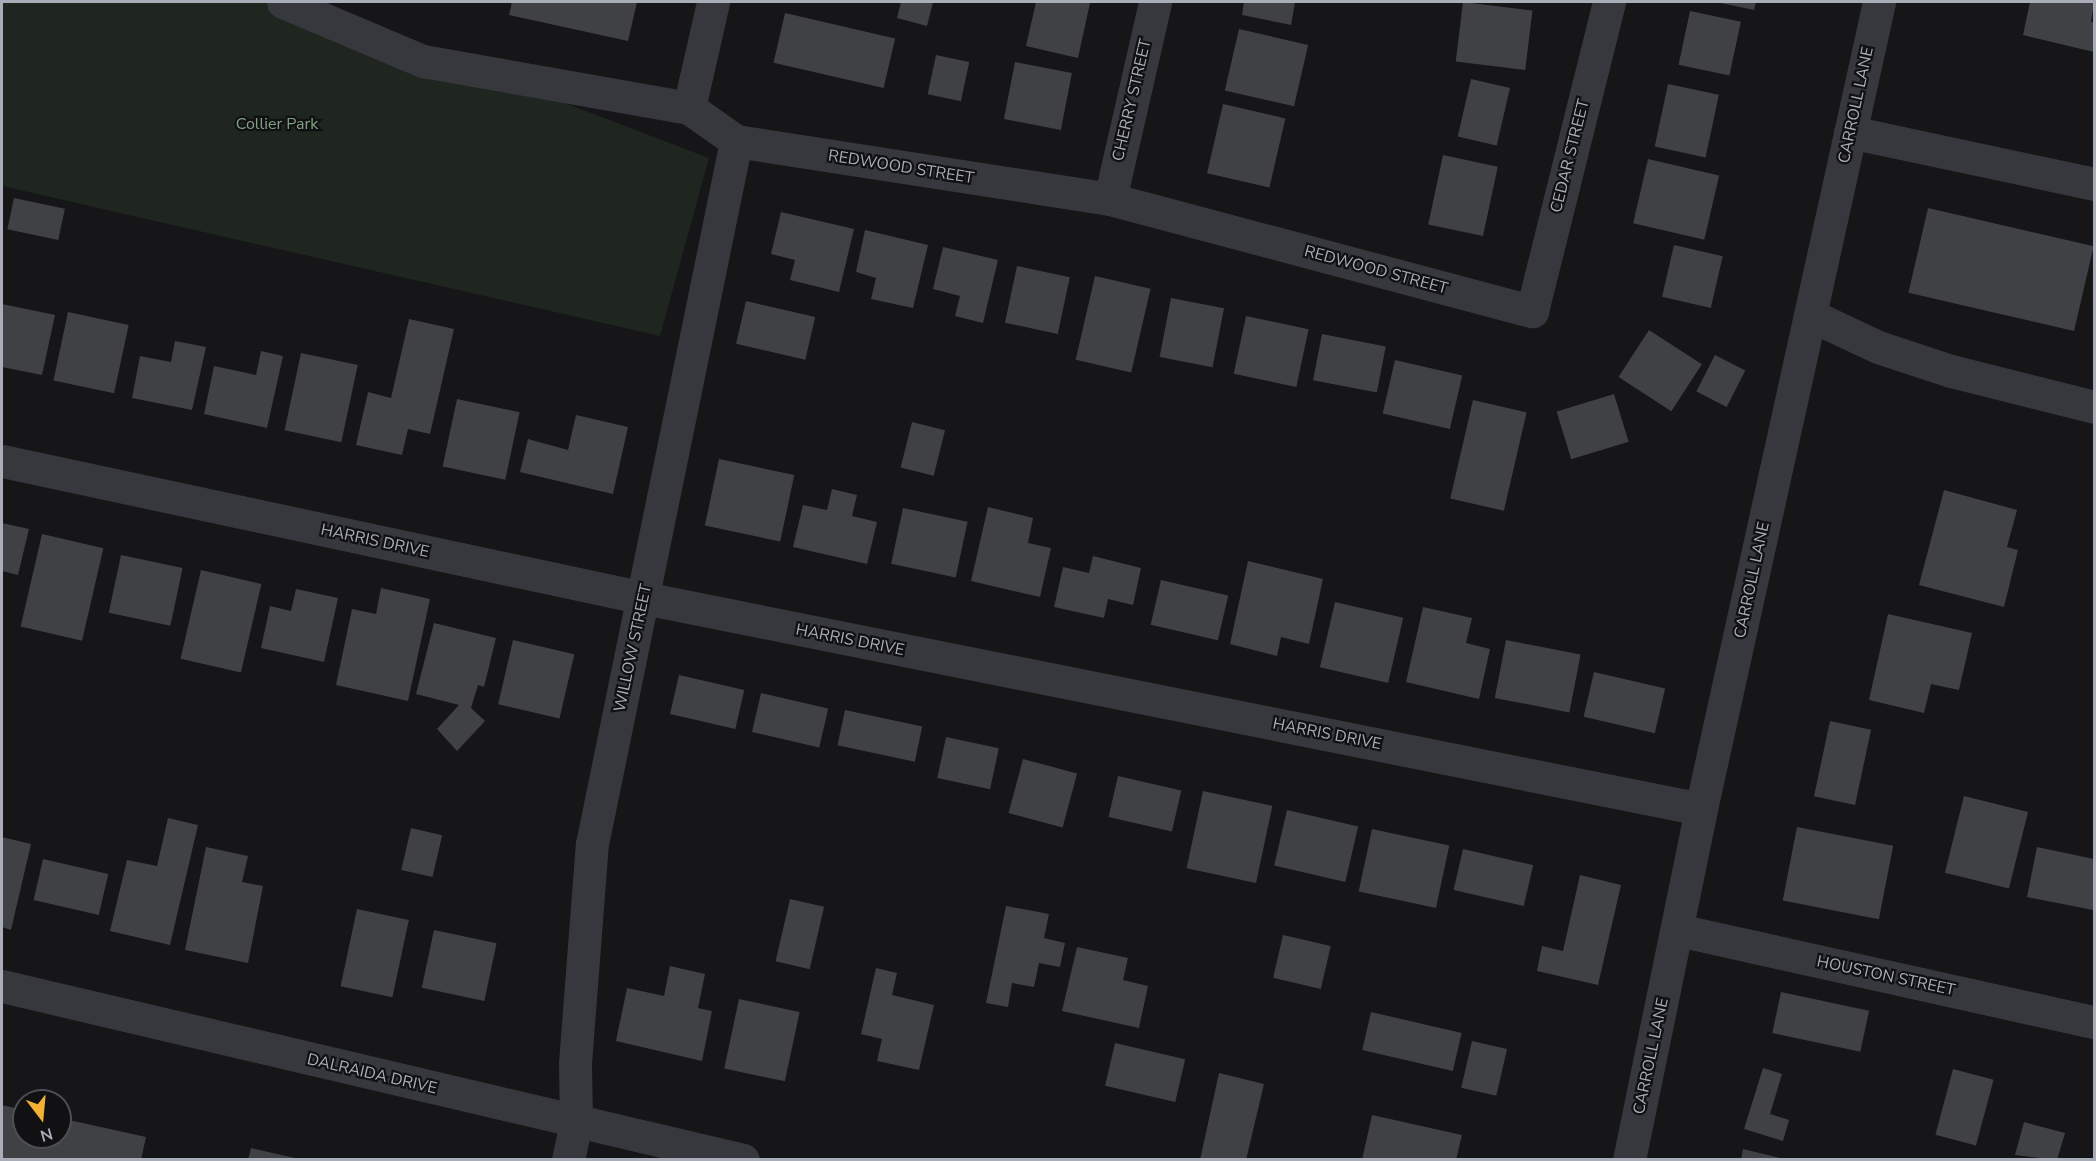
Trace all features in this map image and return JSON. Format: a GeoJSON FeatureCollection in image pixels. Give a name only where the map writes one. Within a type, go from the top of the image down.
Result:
{"type":"FeatureCollection","features":[{"type":"Feature","properties":{"kind":"street","name":"REDWOOD STREET"},"geometry":{"type":"LineString","coordinates":[[283,2],[423,60],[689,108],[736,141],[1110,199],[1532,311]]}},
{"type":"Feature","properties":{"kind":"street"},"geometry":{"type":"LineString","coordinates":[[689,108],[713,2]]}},
{"type":"Feature","properties":{"kind":"street","name":"CHERRY STREET"},"geometry":{"type":"LineString","coordinates":[[1110,199],[1155,2]]}},
{"type":"Feature","properties":{"kind":"street","name":"CEDAR STREET"},"geometry":{"type":"LineString","coordinates":[[1532,311],[1609,2]]}},
{"type":"Feature","properties":{"kind":"street","name":"CARROLL LANE"},"geometry":{"type":"LineString","coordinates":[[1629,1160],[1701,809],[1879,2]]}},
{"type":"Feature","properties":{"kind":"street"},"geometry":{"type":"LineString","coordinates":[[1850,132],[2094,184]]}},
{"type":"Feature","properties":{"kind":"street","name":"WILLOW STREET"},"geometry":{"type":"LineString","coordinates":[[568,1160],[576,1123],[574,1063],[592,844],[736,141]]}},
{"type":"Feature","properties":{"kind":"street"},"geometry":{"type":"LineString","coordinates":[[1810,315],[1878,347],[1940,368],[2094,407]]}},
{"type":"Feature","properties":{"kind":"street","name":"HARRIS DRIVE"},"geometry":{"type":"LineString","coordinates":[[2,461],[644,598],[1701,809]]}},
{"type":"Feature","properties":{"kind":"street","name":"HOUSTON STREET"},"geometry":{"type":"LineString","coordinates":[[1678,930],[2094,1022]]}},
{"type":"Feature","properties":{"kind":"street","name":"DALRAIDA DRIVE"},"geometry":{"type":"LineString","coordinates":[[2,986],[576,1123],[743,1160]]}},
{"type":"Feature","properties":{"kind":"green space","name":"Collier Park"},"geometry":{"type":"Polygon","coordinates":[[[2,2],[299,2],[709,158],[660,336],[2,186],[2,2]]]}},
{"type":"Feature","properties":{"kind":"building"},"geometry":{"type":"Polygon","coordinates":[[[512,2],[637,2],[628,41],[509,15],[512,2]]]}},
{"type":"Feature","properties":{"kind":"building"},"geometry":{"type":"Polygon","coordinates":[[[901,2],[933,2],[927,26],[897,18],[901,2]]]}},
{"type":"Feature","properties":{"kind":"building"},"geometry":{"type":"Polygon","coordinates":[[[1036,2],[1090,3],[1078,58],[1026,46],[1036,2]]]}},
{"type":"Feature","properties":{"kind":"building"},"geometry":{"type":"Polygon","coordinates":[[[1244,2],[1295,2],[1291,25],[1242,15],[1244,2]]]}},
{"type":"Feature","properties":{"kind":"building"},"geometry":{"type":"Polygon","coordinates":[[[1463,2],[1532,11],[1525,70],[1456,62],[1463,2]]]}},
{"type":"Feature","properties":{"kind":"building"},"geometry":{"type":"Polygon","coordinates":[[[1716,2],[1756,2],[1754,10],[1716,2]]]}},
{"type":"Feature","properties":{"kind":"building"},"geometry":{"type":"Polygon","coordinates":[[[2030,2],[2094,2],[2091,22],[2094,22],[2094,52],[2023,35],[2030,2]]]}},
{"type":"Feature","properties":{"kind":"building"},"geometry":{"type":"Polygon","coordinates":[[[1690,11],[1741,22],[1729,76],[1679,65],[1690,11]]]}},
{"type":"Feature","properties":{"kind":"building"},"geometry":{"type":"Polygon","coordinates":[[[785,13],[895,38],[884,88],[774,63],[785,13]]]}},
{"type":"Feature","properties":{"kind":"building"},"geometry":{"type":"Polygon","coordinates":[[[1239,29],[1308,45],[1294,106],[1225,90],[1239,29]]]}},
{"type":"Feature","properties":{"kind":"building"},"geometry":{"type":"Polygon","coordinates":[[[936,55],[969,62],[961,101],[928,94],[936,55]]]}},
{"type":"Feature","properties":{"kind":"building"},"geometry":{"type":"Polygon","coordinates":[[[1015,62],[1072,73],[1061,130],[1004,119],[1015,62]]]}},
{"type":"Feature","properties":{"kind":"building"},"geometry":{"type":"Polygon","coordinates":[[[1471,79],[1510,88],[1497,145],[1458,136],[1471,79]]]}},
{"type":"Feature","properties":{"kind":"building"},"geometry":{"type":"Polygon","coordinates":[[[1668,84],[1719,95],[1706,157],[1655,147],[1668,84]]]}},
{"type":"Feature","properties":{"kind":"building"},"geometry":{"type":"Polygon","coordinates":[[[1223,104],[1285,118],[1269,188],[1207,173],[1223,104]]]}},
{"type":"Feature","properties":{"kind":"building"},"geometry":{"type":"Polygon","coordinates":[[[1443,155],[1498,167],[1483,236],[1428,224],[1443,155]]]}},
{"type":"Feature","properties":{"kind":"building"},"geometry":{"type":"Polygon","coordinates":[[[1648,159],[1719,175],[1704,240],[1633,223],[1648,159]]]}},
{"type":"Feature","properties":{"kind":"building"},"geometry":{"type":"Polygon","coordinates":[[[14,198],[65,209],[58,240],[7,229],[14,198]]]}},
{"type":"Feature","properties":{"kind":"building"},"geometry":{"type":"Polygon","coordinates":[[[1928,208],[2094,246],[2074,331],[1908,293],[1928,208]]]}},
{"type":"Feature","properties":{"kind":"building"},"geometry":{"type":"Polygon","coordinates":[[[781,212],[854,229],[839,292],[790,280],[795,260],[771,254],[781,212]]]}},
{"type":"Feature","properties":{"kind":"building"},"geometry":{"type":"Polygon","coordinates":[[[865,230],[928,245],[913,308],[871,299],[876,278],[856,272],[865,230]]]}},
{"type":"Feature","properties":{"kind":"building"},"geometry":{"type":"Polygon","coordinates":[[[1674,245],[1723,256],[1711,308],[1662,297],[1674,245]]]}},
{"type":"Feature","properties":{"kind":"building"},"geometry":{"type":"Polygon","coordinates":[[[943,247],[998,260],[983,323],[955,316],[960,296],[933,289],[943,247]]]}},
{"type":"Feature","properties":{"kind":"building"},"geometry":{"type":"Polygon","coordinates":[[[1017,266],[1070,277],[1058,334],[1005,323],[1017,266]]]}},
{"type":"Feature","properties":{"kind":"building"},"geometry":{"type":"Polygon","coordinates":[[[1095,276],[1151,289],[1131,373],[1076,360],[1095,276]]]}},
{"type":"Feature","properties":{"kind":"building"},"geometry":{"type":"Polygon","coordinates":[[[1171,298],[1224,308],[1213,367],[1160,357],[1171,298]]]}},
{"type":"Feature","properties":{"kind":"building"},"geometry":{"type":"Polygon","coordinates":[[[746,301],[815,317],[805,360],[736,344],[746,301]]]}},
{"type":"Feature","properties":{"kind":"building"},"geometry":{"type":"Polygon","coordinates":[[[2,304],[55,315],[42,375],[2,367],[2,304]]]}},
{"type":"Feature","properties":{"kind":"building"},"geometry":{"type":"Polygon","coordinates":[[[68,312],[129,325],[114,393],[53,380],[68,312]]]}},
{"type":"Feature","properties":{"kind":"building"},"geometry":{"type":"Polygon","coordinates":[[[1246,316],[1309,329],[1296,387],[1234,374],[1246,316]]]}},
{"type":"Feature","properties":{"kind":"building"},"geometry":{"type":"Polygon","coordinates":[[[409,319],[454,329],[430,434],[408,429],[402,455],[356,445],[368,392],[391,398],[409,319]]]}},
{"type":"Feature","properties":{"kind":"building"},"geometry":{"type":"Polygon","coordinates":[[[1649,330],[1702,364],[1671,411],[1619,377],[1649,330]]]}},
{"type":"Feature","properties":{"kind":"building"},"geometry":{"type":"Polygon","coordinates":[[[1322,334],[1386,346],[1377,393],[1313,380],[1322,334]]]}},
{"type":"Feature","properties":{"kind":"building"},"geometry":{"type":"Polygon","coordinates":[[[175,341],[206,347],[192,410],[132,398],[140,356],[171,362],[175,341]]]}},
{"type":"Feature","properties":{"kind":"building"},"geometry":{"type":"Polygon","coordinates":[[[261,351],[283,356],[267,428],[204,414],[214,366],[256,375],[261,351]]]}},
{"type":"Feature","properties":{"kind":"building"},"geometry":{"type":"Polygon","coordinates":[[[301,353],[358,365],[341,442],[285,430],[301,353]]]}},
{"type":"Feature","properties":{"kind":"building"},"geometry":{"type":"Polygon","coordinates":[[[1715,355],[1745,370],[1727,407],[1696,392],[1715,355]]]}},
{"type":"Feature","properties":{"kind":"building"},"geometry":{"type":"Polygon","coordinates":[[[1395,360],[1462,376],[1450,429],[1383,414],[1395,360]]]}},
{"type":"Feature","properties":{"kind":"building"},"geometry":{"type":"Polygon","coordinates":[[[1614,394],[1629,442],[1571,459],[1557,412],[1614,394]]]}},
{"type":"Feature","properties":{"kind":"building"},"geometry":{"type":"Polygon","coordinates":[[[457,399],[520,412],[505,480],[443,466],[457,399]]]}},
{"type":"Feature","properties":{"kind":"building"},"geometry":{"type":"Polygon","coordinates":[[[1473,400],[1527,412],[1504,511],[1450,498],[1473,400]]]}},
{"type":"Feature","properties":{"kind":"building"},"geometry":{"type":"Polygon","coordinates":[[[576,415],[628,427],[613,494],[520,472],[528,439],[568,450],[576,415]]]}},
{"type":"Feature","properties":{"kind":"building"},"geometry":{"type":"Polygon","coordinates":[[[912,422],[945,430],[934,476],[901,468],[912,422]]]}},
{"type":"Feature","properties":{"kind":"building"},"geometry":{"type":"Polygon","coordinates":[[[719,459],[794,475],[780,542],[705,526],[719,459]]]}},
{"type":"Feature","properties":{"kind":"building"},"geometry":{"type":"Polygon","coordinates":[[[832,489],[857,495],[852,516],[877,522],[867,564],[793,547],[803,505],[827,510],[832,489]]]}},
{"type":"Feature","properties":{"kind":"building"},"geometry":{"type":"Polygon","coordinates":[[[1944,490],[2017,510],[2007,547],[2018,550],[2004,607],[1919,585],[1944,490]]]}},
{"type":"Feature","properties":{"kind":"building"},"geometry":{"type":"Polygon","coordinates":[[[988,507],[1033,518],[1028,543],[1051,548],[1040,597],[971,581],[988,507]]]}},
{"type":"Feature","properties":{"kind":"building"},"geometry":{"type":"Polygon","coordinates":[[[903,508],[968,522],[956,577],[891,564],[903,508]]]}},
{"type":"Feature","properties":{"kind":"building"},"geometry":{"type":"Polygon","coordinates":[[[2,523],[29,529],[18,575],[2,571],[2,523]]]}},
{"type":"Feature","properties":{"kind":"building"},"geometry":{"type":"Polygon","coordinates":[[[42,534],[103,548],[82,641],[21,627],[42,534]]]}},
{"type":"Feature","properties":{"kind":"building"},"geometry":{"type":"Polygon","coordinates":[[[121,555],[183,568],[170,626],[109,613],[121,555]]]}},
{"type":"Feature","properties":{"kind":"building"},"geometry":{"type":"Polygon","coordinates":[[[1093,556],[1141,568],[1133,605],[1108,599],[1104,618],[1054,607],[1063,567],[1089,573],[1093,556]]]}},
{"type":"Feature","properties":{"kind":"building"},"geometry":{"type":"Polygon","coordinates":[[[1248,561],[1323,579],[1309,644],[1281,637],[1277,656],[1230,644],[1248,561]]]}},
{"type":"Feature","properties":{"kind":"building"},"geometry":{"type":"Polygon","coordinates":[[[201,570],[261,584],[241,673],[181,659],[201,570]]]}},
{"type":"Feature","properties":{"kind":"building"},"geometry":{"type":"Polygon","coordinates":[[[1161,580],[1228,596],[1218,640],[1151,625],[1161,580]]]}},
{"type":"Feature","properties":{"kind":"building"},"geometry":{"type":"Polygon","coordinates":[[[381,588],[430,599],[408,701],[336,685],[352,609],[376,614],[381,588]]]}},
{"type":"Feature","properties":{"kind":"building"},"geometry":{"type":"Polygon","coordinates":[[[296,589],[338,598],[324,662],[261,648],[270,606],[291,611],[296,589]]]}},
{"type":"Feature","properties":{"kind":"building"},"geometry":{"type":"Polygon","coordinates":[[[1335,602],[1403,618],[1388,683],[1320,667],[1335,602]]]}},
{"type":"Feature","properties":{"kind":"building"},"geometry":{"type":"Polygon","coordinates":[[[1423,607],[1472,618],[1466,643],[1490,649],[1479,699],[1406,682],[1423,607]]]}},
{"type":"Feature","properties":{"kind":"building"},"geometry":{"type":"Polygon","coordinates":[[[1888,614],[1972,633],[1959,690],[1931,684],[1924,713],[1869,700],[1888,614]]]}},
{"type":"Feature","properties":{"kind":"building"},"geometry":{"type":"Polygon","coordinates":[[[434,623],[496,638],[484,687],[478,685],[471,708],[485,721],[457,751],[437,729],[459,705],[416,694],[434,623]]]}},
{"type":"Feature","properties":{"kind":"building"},"geometry":{"type":"Polygon","coordinates":[[[513,640],[574,654],[560,718],[498,704],[513,640]]]}},
{"type":"Feature","properties":{"kind":"building"},"geometry":{"type":"Polygon","coordinates":[[[1506,640],[1581,655],[1569,712],[1495,698],[1506,640]]]}},
{"type":"Feature","properties":{"kind":"building"},"geometry":{"type":"Polygon","coordinates":[[[1594,672],[1665,688],[1655,733],[1584,717],[1594,672]]]}},
{"type":"Feature","properties":{"kind":"building"},"geometry":{"type":"Polygon","coordinates":[[[679,675],[744,690],[735,729],[670,714],[679,675]]]}},
{"type":"Feature","properties":{"kind":"building"},"geometry":{"type":"Polygon","coordinates":[[[761,693],[828,709],[819,747],[752,732],[761,693]]]}},
{"type":"Feature","properties":{"kind":"building"},"geometry":{"type":"Polygon","coordinates":[[[845,710],[922,726],[915,762],[838,745],[845,710]]]}},
{"type":"Feature","properties":{"kind":"building"},"geometry":{"type":"Polygon","coordinates":[[[1830,721],[1871,730],[1855,805],[1814,796],[1830,721]]]}},
{"type":"Feature","properties":{"kind":"building"},"geometry":{"type":"Polygon","coordinates":[[[946,737],[999,748],[990,789],[937,778],[946,737]]]}},
{"type":"Feature","properties":{"kind":"building"},"geometry":{"type":"Polygon","coordinates":[[[1023,759],[1077,773],[1063,828],[1009,813],[1023,759]]]}},
{"type":"Feature","properties":{"kind":"building"},"geometry":{"type":"Polygon","coordinates":[[[1118,776],[1181,791],[1172,832],[1109,817],[1118,776]]]}},
{"type":"Feature","properties":{"kind":"building"},"geometry":{"type":"Polygon","coordinates":[[[1203,791],[1272,806],[1256,883],[1187,868],[1203,791]]]}},
{"type":"Feature","properties":{"kind":"building"},"geometry":{"type":"Polygon","coordinates":[[[1964,796],[2028,812],[2009,889],[1945,873],[1964,796]]]}},
{"type":"Feature","properties":{"kind":"building"},"geometry":{"type":"Polygon","coordinates":[[[1287,810],[1358,826],[1345,882],[1274,866],[1287,810]]]}},
{"type":"Feature","properties":{"kind":"building"},"geometry":{"type":"Polygon","coordinates":[[[168,818],[198,825],[170,945],[110,931],[127,860],[157,866],[168,818]]]}},
{"type":"Feature","properties":{"kind":"building"},"geometry":{"type":"Polygon","coordinates":[[[1797,827],[1893,846],[1879,919],[1783,901],[1797,827]]]}},
{"type":"Feature","properties":{"kind":"building"},"geometry":{"type":"Polygon","coordinates":[[[411,828],[442,835],[433,877],[401,870],[411,828]]]}},
{"type":"Feature","properties":{"kind":"building"},"geometry":{"type":"Polygon","coordinates":[[[1372,829],[1449,845],[1436,908],[1359,892],[1372,829]]]}},
{"type":"Feature","properties":{"kind":"building"},"geometry":{"type":"Polygon","coordinates":[[[2,837],[31,844],[11,930],[2,927],[2,837]]]}},
{"type":"Feature","properties":{"kind":"building"},"geometry":{"type":"Polygon","coordinates":[[[206,847],[248,856],[242,882],[263,886],[248,963],[185,950],[206,847]]]}},
{"type":"Feature","properties":{"kind":"building"},"geometry":{"type":"Polygon","coordinates":[[[2037,847],[2094,859],[2093,910],[2027,897],[2037,847]]]}},
{"type":"Feature","properties":{"kind":"building"},"geometry":{"type":"Polygon","coordinates":[[[1463,849],[1533,865],[1524,906],[1454,890],[1463,849]]]}},
{"type":"Feature","properties":{"kind":"building"},"geometry":{"type":"Polygon","coordinates":[[[43,859],[108,874],[99,915],[34,900],[43,859]]]}},
{"type":"Feature","properties":{"kind":"building"},"geometry":{"type":"Polygon","coordinates":[[[1580,875],[1621,885],[1598,985],[1537,971],[1542,946],[1563,951],[1580,875]]]}},
{"type":"Feature","properties":{"kind":"building"},"geometry":{"type":"Polygon","coordinates":[[[790,899],[824,907],[810,969],[776,961],[790,899]]]}},
{"type":"Feature","properties":{"kind":"building"},"geometry":{"type":"Polygon","coordinates":[[[1006,906],[1049,914],[1044,938],[1065,943],[1060,967],[1039,963],[1034,987],[1012,983],[1008,1007],[986,1003],[1006,906]]]}},
{"type":"Feature","properties":{"kind":"building"},"geometry":{"type":"Polygon","coordinates":[[[357,909],[409,920],[392,997],[341,986],[357,909]]]}},
{"type":"Feature","properties":{"kind":"building"},"geometry":{"type":"Polygon","coordinates":[[[434,930],[497,943],[484,1001],[422,988],[434,930]]]}},
{"type":"Feature","properties":{"kind":"building"},"geometry":{"type":"Polygon","coordinates":[[[1283,935],[1331,946],[1321,989],[1273,978],[1283,935]]]}},
{"type":"Feature","properties":{"kind":"building"},"geometry":{"type":"Polygon","coordinates":[[[1077,947],[1128,958],[1123,980],[1148,986],[1139,1028],[1062,1011],[1077,947]]]}},
{"type":"Feature","properties":{"kind":"building"},"geometry":{"type":"Polygon","coordinates":[[[670,966],[705,974],[698,1008],[712,1011],[702,1061],[616,1041],[627,988],[664,996],[670,966]]]}},
{"type":"Feature","properties":{"kind":"building"},"geometry":{"type":"Polygon","coordinates":[[[876,968],[897,973],[892,995],[934,1005],[919,1070],[877,1061],[882,1039],[861,1034],[876,968]]]}},
{"type":"Feature","properties":{"kind":"building"},"geometry":{"type":"Polygon","coordinates":[[[1781,992],[1869,1011],[1860,1052],[1772,1033],[1781,992]]]}},
{"type":"Feature","properties":{"kind":"building"},"geometry":{"type":"Polygon","coordinates":[[[739,999],[800,1012],[785,1081],[724,1068],[739,999]]]}},
{"type":"Feature","properties":{"kind":"building"},"geometry":{"type":"Polygon","coordinates":[[[1371,1012],[1462,1033],[1453,1071],[1362,1050],[1371,1012]]]}},
{"type":"Feature","properties":{"kind":"building"},"geometry":{"type":"Polygon","coordinates":[[[1472,1041],[1507,1049],[1496,1096],[1461,1088],[1472,1041]]]}},
{"type":"Feature","properties":{"kind":"building"},"geometry":{"type":"Polygon","coordinates":[[[1115,1043],[1185,1059],[1175,1102],[1105,1086],[1115,1043]]]}},
{"type":"Feature","properties":{"kind":"building"},"geometry":{"type":"Polygon","coordinates":[[[1763,1068],[1782,1074],[1770,1114],[1789,1120],[1783,1141],[1744,1129],[1763,1068]]]}},
{"type":"Feature","properties":{"kind":"building"},"geometry":{"type":"Polygon","coordinates":[[[1953,1069],[1994,1080],[1976,1146],[1935,1135],[1953,1069]]]}},
{"type":"Feature","properties":{"kind":"building"},"geometry":{"type":"Polygon","coordinates":[[[1219,1073],[1264,1084],[1246,1160],[1200,1160],[1219,1073]]]}},
{"type":"Feature","properties":{"kind":"building"},"geometry":{"type":"Polygon","coordinates":[[[2,1105],[12,1107],[12,1149],[72,1149],[72,1121],[146,1137],[141,1160],[2,1160],[2,1105]]]}},
{"type":"Feature","properties":{"kind":"building"},"geometry":{"type":"Polygon","coordinates":[[[1372,1115],[1462,1135],[1456,1160],[1362,1160],[1372,1115]]]}},
{"type":"Feature","properties":{"kind":"building"},"geometry":{"type":"Polygon","coordinates":[[[2024,1122],[2065,1133],[2057,1160],[2015,1155],[2024,1122]]]}},
{"type":"Feature","properties":{"kind":"building"},"geometry":{"type":"Polygon","coordinates":[[[251,1148],[299,1159],[248,1160],[251,1148]]]}},
{"type":"Feature","properties":{"kind":"building"},"geometry":{"type":"Polygon","coordinates":[[[1743,1149],[1784,1159],[1784,1160],[1741,1160],[1743,1149]]]}}]}
